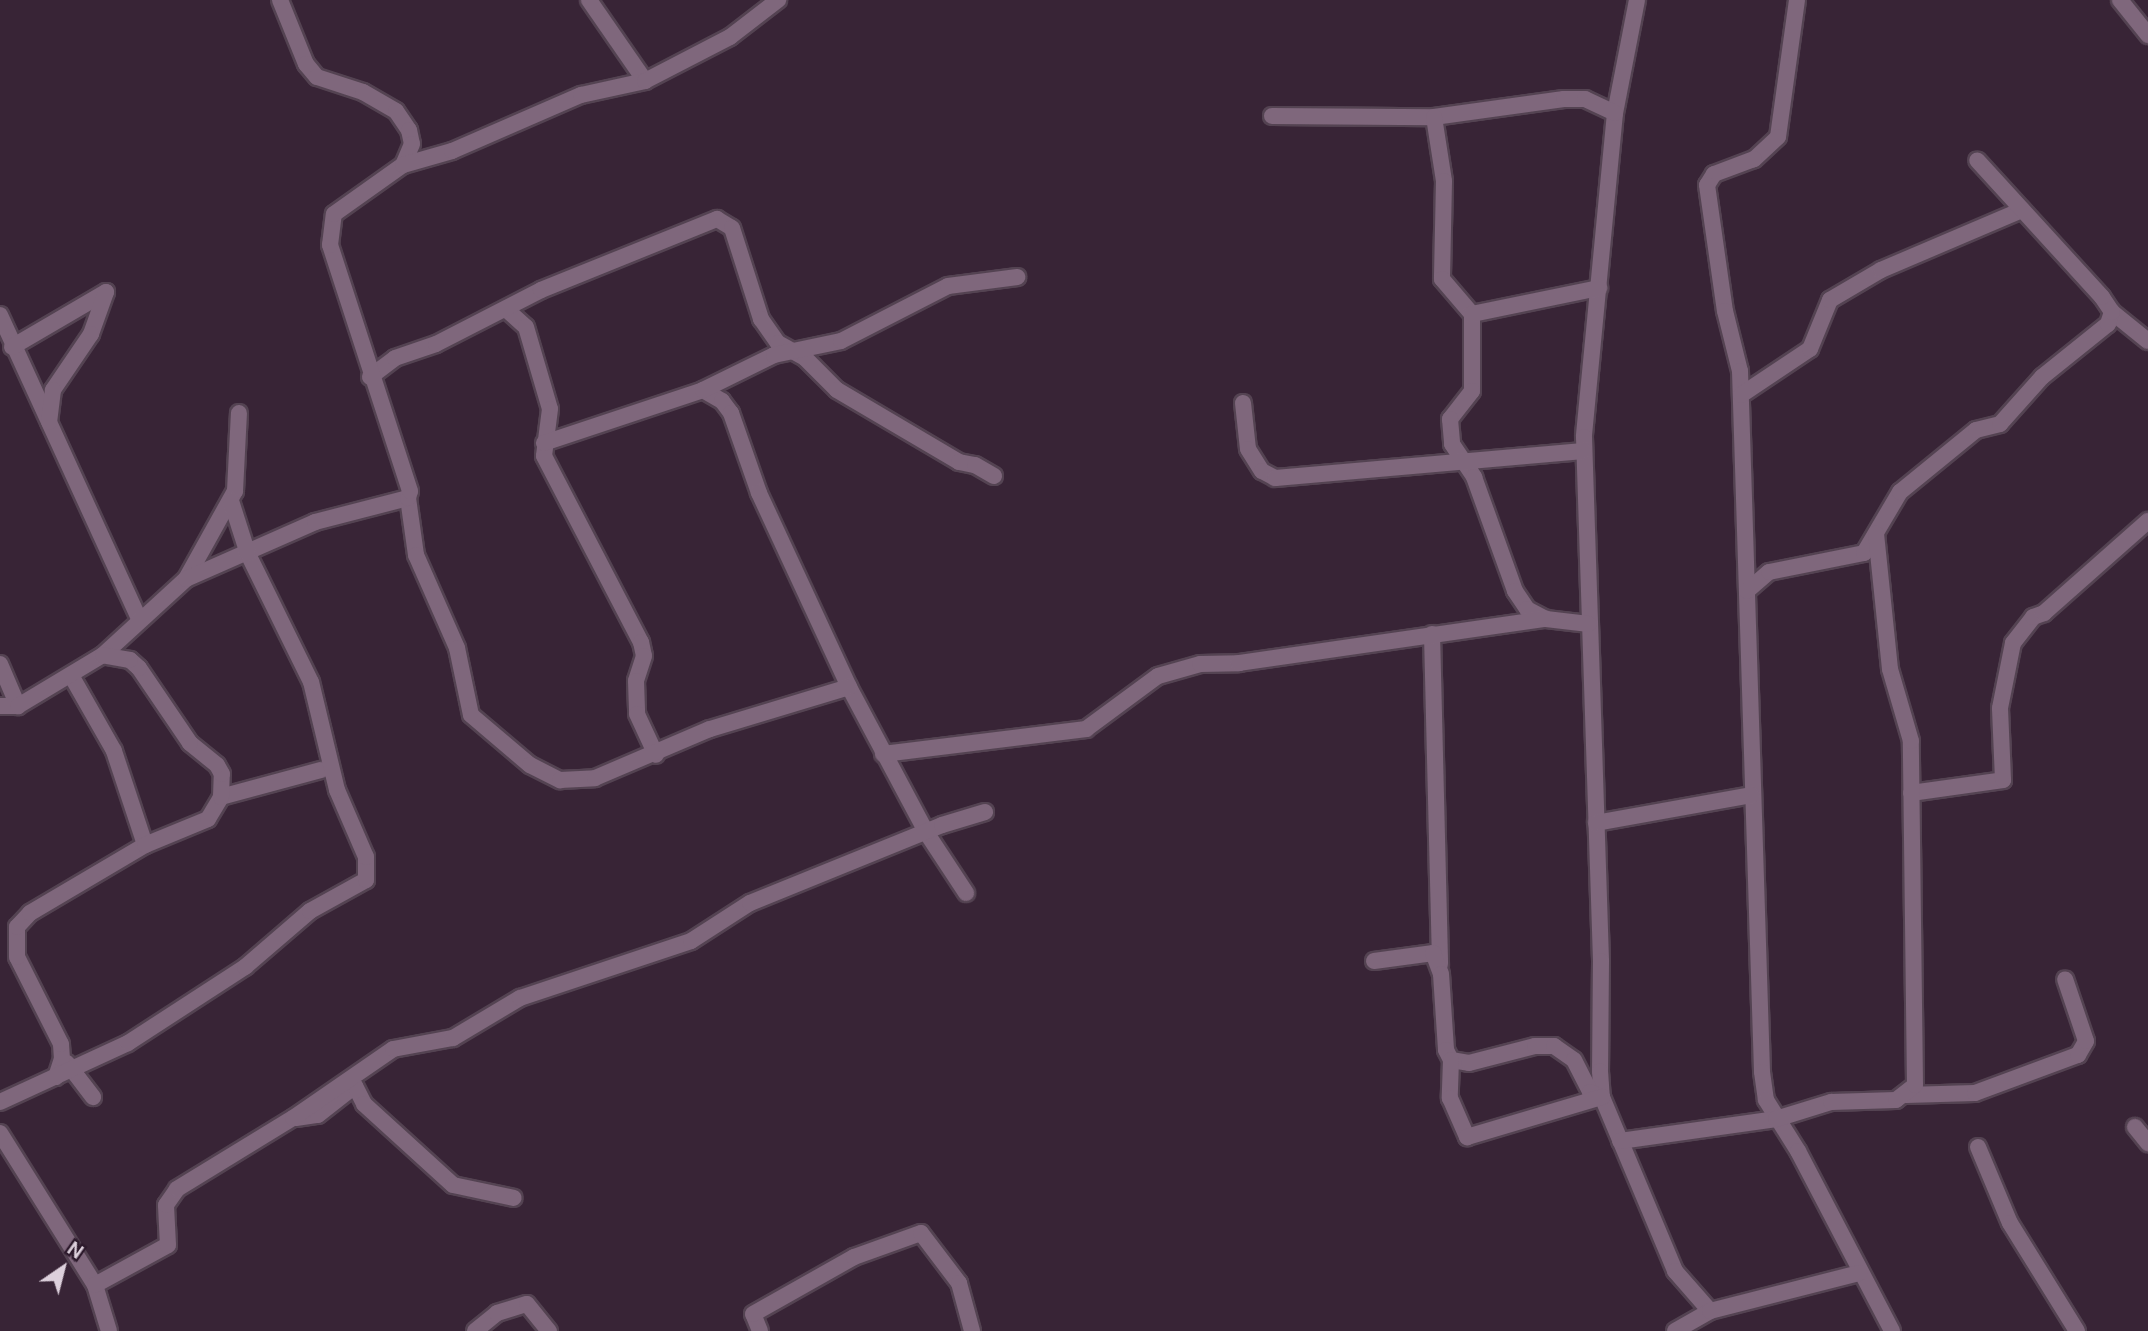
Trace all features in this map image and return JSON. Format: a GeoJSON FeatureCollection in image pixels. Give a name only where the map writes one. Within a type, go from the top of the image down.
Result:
{"type":"FeatureCollection","features":[{"type":"Feature","properties":{"kind":"street"},"geometry":{"type":"LineString","coordinates":[[280,0],[306,64],[317,77],[363,92],[396,111],[409,130],[412,144],[403,165]]}},
{"type":"Feature","properties":{"kind":"street"},"geometry":{"type":"LineString","coordinates":[[589,0],[645,81]]}},
{"type":"Feature","properties":{"kind":"street"},"geometry":{"type":"LineString","coordinates":[[778,0],[730,37],[645,81],[568,100],[452,151],[403,165],[334,214],[329,226],[334,237],[330,245],[370,377],[410,491],[408,498],[416,555],[457,648],[471,715],[530,765],[560,780],[595,778],[656,755],[710,729],[849,687]]}},
{"type":"Feature","properties":{"kind":"street"},"geometry":{"type":"LineString","coordinates":[[1637,0],[1615,113],[1584,450],[1597,823],[1602,1097],[1675,1271],[1710,1311]]}},
{"type":"Feature","properties":{"kind":"street"},"geometry":{"type":"LineString","coordinates":[[1797,0],[1778,137],[1754,159],[1714,174],[1707,185],[1741,396],[1751,795],[1762,1072],[1766,1100],[1798,1151],[1858,1273],[1892,1331]]}},
{"type":"Feature","properties":{"kind":"street"},"geometry":{"type":"LineString","coordinates":[[2120,0],[2148,35]]}},
{"type":"Feature","properties":{"kind":"street"},"geometry":{"type":"LineString","coordinates":[[1272,116],[1434,117],[1564,99],[1585,99],[1615,113]]}},
{"type":"Feature","properties":{"kind":"street"},"geometry":{"type":"LineString","coordinates":[[1434,117],[1444,181],[1442,279],[1472,314],[1472,391],[1456,409],[1449,430],[1462,462],[1474,477],[1515,591],[1527,608],[1546,619]]}},
{"type":"Feature","properties":{"kind":"street"},"geometry":{"type":"LineString","coordinates":[[1977,160],[2112,312],[2148,341]]}},
{"type":"Feature","properties":{"kind":"street"},"geometry":{"type":"LineString","coordinates":[[1741,396],[1810,349],[1830,300],[1881,270],[2022,209]]}},
{"type":"Feature","properties":{"kind":"street"},"geometry":{"type":"LineString","coordinates":[[370,377],[395,358],[508,310],[541,290],[717,219],[733,228],[770,335],[837,390],[959,462],[975,465],[994,476]]}},
{"type":"Feature","properties":{"kind":"street"},"geometry":{"type":"LineString","coordinates":[[544,443],[637,408],[703,390],[791,350],[841,341],[948,286],[1017,277]]}},
{"type":"Feature","properties":{"kind":"street"},"geometry":{"type":"LineString","coordinates":[[1472,314],[1599,288]]}},
{"type":"Feature","properties":{"kind":"street"},"geometry":{"type":"LineString","coordinates":[[12,347],[106,292],[91,334],[53,390],[49,422]]}},
{"type":"Feature","properties":{"kind":"street"},"geometry":{"type":"LineString","coordinates":[[508,310],[526,327],[550,409],[544,456],[641,642],[644,656],[634,693],[637,713],[656,755]]}},
{"type":"Feature","properties":{"kind":"street"},"geometry":{"type":"LineString","coordinates":[[1747,591],[1769,572],[1864,554],[1900,492],[1976,430],[2000,424],[2042,377],[2108,324],[2112,312]]}},
{"type":"Feature","properties":{"kind":"street"},"geometry":{"type":"LineString","coordinates":[[0,315],[12,347],[139,618]]}},
{"type":"Feature","properties":{"kind":"street"},"geometry":{"type":"LineString","coordinates":[[703,390],[722,401],[731,413],[759,493],[849,687],[926,832],[966,893]]}},
{"type":"Feature","properties":{"kind":"street"},"geometry":{"type":"LineString","coordinates":[[1243,403],[1248,449],[1262,471],[1275,478],[1584,450]]}},
{"type":"Feature","properties":{"kind":"street"},"geometry":{"type":"LineString","coordinates":[[0,1102],[56,1077],[68,1064],[128,1043],[245,967],[310,911],[366,880],[369,870],[337,790],[306,667],[248,554],[231,501],[239,414]]}},
{"type":"Feature","properties":{"kind":"street"},"geometry":{"type":"LineString","coordinates":[[0,706],[18,706],[72,677],[103,655],[139,618],[186,579],[248,554],[315,522],[408,498]]}},
{"type":"Feature","properties":{"kind":"street"},"geometry":{"type":"LineString","coordinates":[[186,579],[231,501]]}},
{"type":"Feature","properties":{"kind":"street"},"geometry":{"type":"LineString","coordinates":[[1911,793],[2003,780],[2000,708],[2013,643],[2033,617],[2044,613],[2148,521]]}},
{"type":"Feature","properties":{"kind":"street"},"geometry":{"type":"LineString","coordinates":[[1876,534],[1890,668],[1911,741],[1917,1072],[1915,1085],[1906,1095]]}},
{"type":"Feature","properties":{"kind":"street"},"geometry":{"type":"LineString","coordinates":[[883,754],[1086,729],[1158,676],[1200,664],[1239,663],[1546,619],[1589,624]]}},
{"type":"Feature","properties":{"kind":"street"},"geometry":{"type":"LineString","coordinates":[[1432,634],[1441,974],[1446,1050],[1451,1060],[1450,1098],[1467,1137],[1602,1097]]}},
{"type":"Feature","properties":{"kind":"street"},"geometry":{"type":"LineString","coordinates":[[93,1097],[68,1064],[55,1028],[17,957],[17,927],[30,913],[145,845],[208,819],[221,797],[222,774],[216,765],[190,743],[139,668],[130,660],[103,655]]}},
{"type":"Feature","properties":{"kind":"street"},"geometry":{"type":"LineString","coordinates":[[0,664],[18,706]]}},
{"type":"Feature","properties":{"kind":"street"},"geometry":{"type":"LineString","coordinates":[[72,677],[114,751],[145,845]]}},
{"type":"Feature","properties":{"kind":"street"},"geometry":{"type":"LineString","coordinates":[[221,797],[321,770]]}},
{"type":"Feature","properties":{"kind":"street"},"geometry":{"type":"LineString","coordinates":[[1597,823],[1751,795]]}},
{"type":"Feature","properties":{"kind":"street"},"geometry":{"type":"LineString","coordinates":[[95,1285],[168,1245],[166,1205],[177,1189],[293,1118],[393,1049],[453,1038],[520,998],[691,941],[750,902],[926,832],[985,812]]}},
{"type":"Feature","properties":{"kind":"street"},"geometry":{"type":"LineString","coordinates":[[1374,961],[1433,953],[1441,974]]}},
{"type":"Feature","properties":{"kind":"street"},"geometry":{"type":"LineString","coordinates":[[1620,1141],[1776,1119],[1831,1102],[1883,1102],[1906,1095],[1975,1093],[2078,1055],[2086,1041],[2065,979]]}},
{"type":"Feature","properties":{"kind":"street"},"geometry":{"type":"LineString","coordinates":[[1451,1060],[1469,1063],[1535,1046],[1554,1046],[1574,1059],[1590,1092],[1602,1097]]}},
{"type":"Feature","properties":{"kind":"street"},"geometry":{"type":"LineString","coordinates":[[293,1118],[318,1115],[355,1086],[364,1104],[453,1185],[514,1198]]}},
{"type":"Feature","properties":{"kind":"street"},"geometry":{"type":"LineString","coordinates":[[2135,1127],[2148,1143]]}},
{"type":"Feature","properties":{"kind":"street"},"geometry":{"type":"LineString","coordinates":[[3,1144],[95,1285],[108,1331]]}},
{"type":"Feature","properties":{"kind":"street"},"geometry":{"type":"LineString","coordinates":[[1978,1147],[2010,1223],[2077,1331]]}},
{"type":"Feature","properties":{"kind":"street"},"geometry":{"type":"LineString","coordinates":[[760,1331],[753,1314],[854,1257],[921,1233],[959,1283],[972,1331]]}},
{"type":"Feature","properties":{"kind":"street"},"geometry":{"type":"LineString","coordinates":[[1675,1331],[1710,1311],[1858,1273]]}},
{"type":"Feature","properties":{"kind":"street"},"geometry":{"type":"LineString","coordinates":[[475,1331],[497,1313],[527,1304],[549,1331]]}}]}
